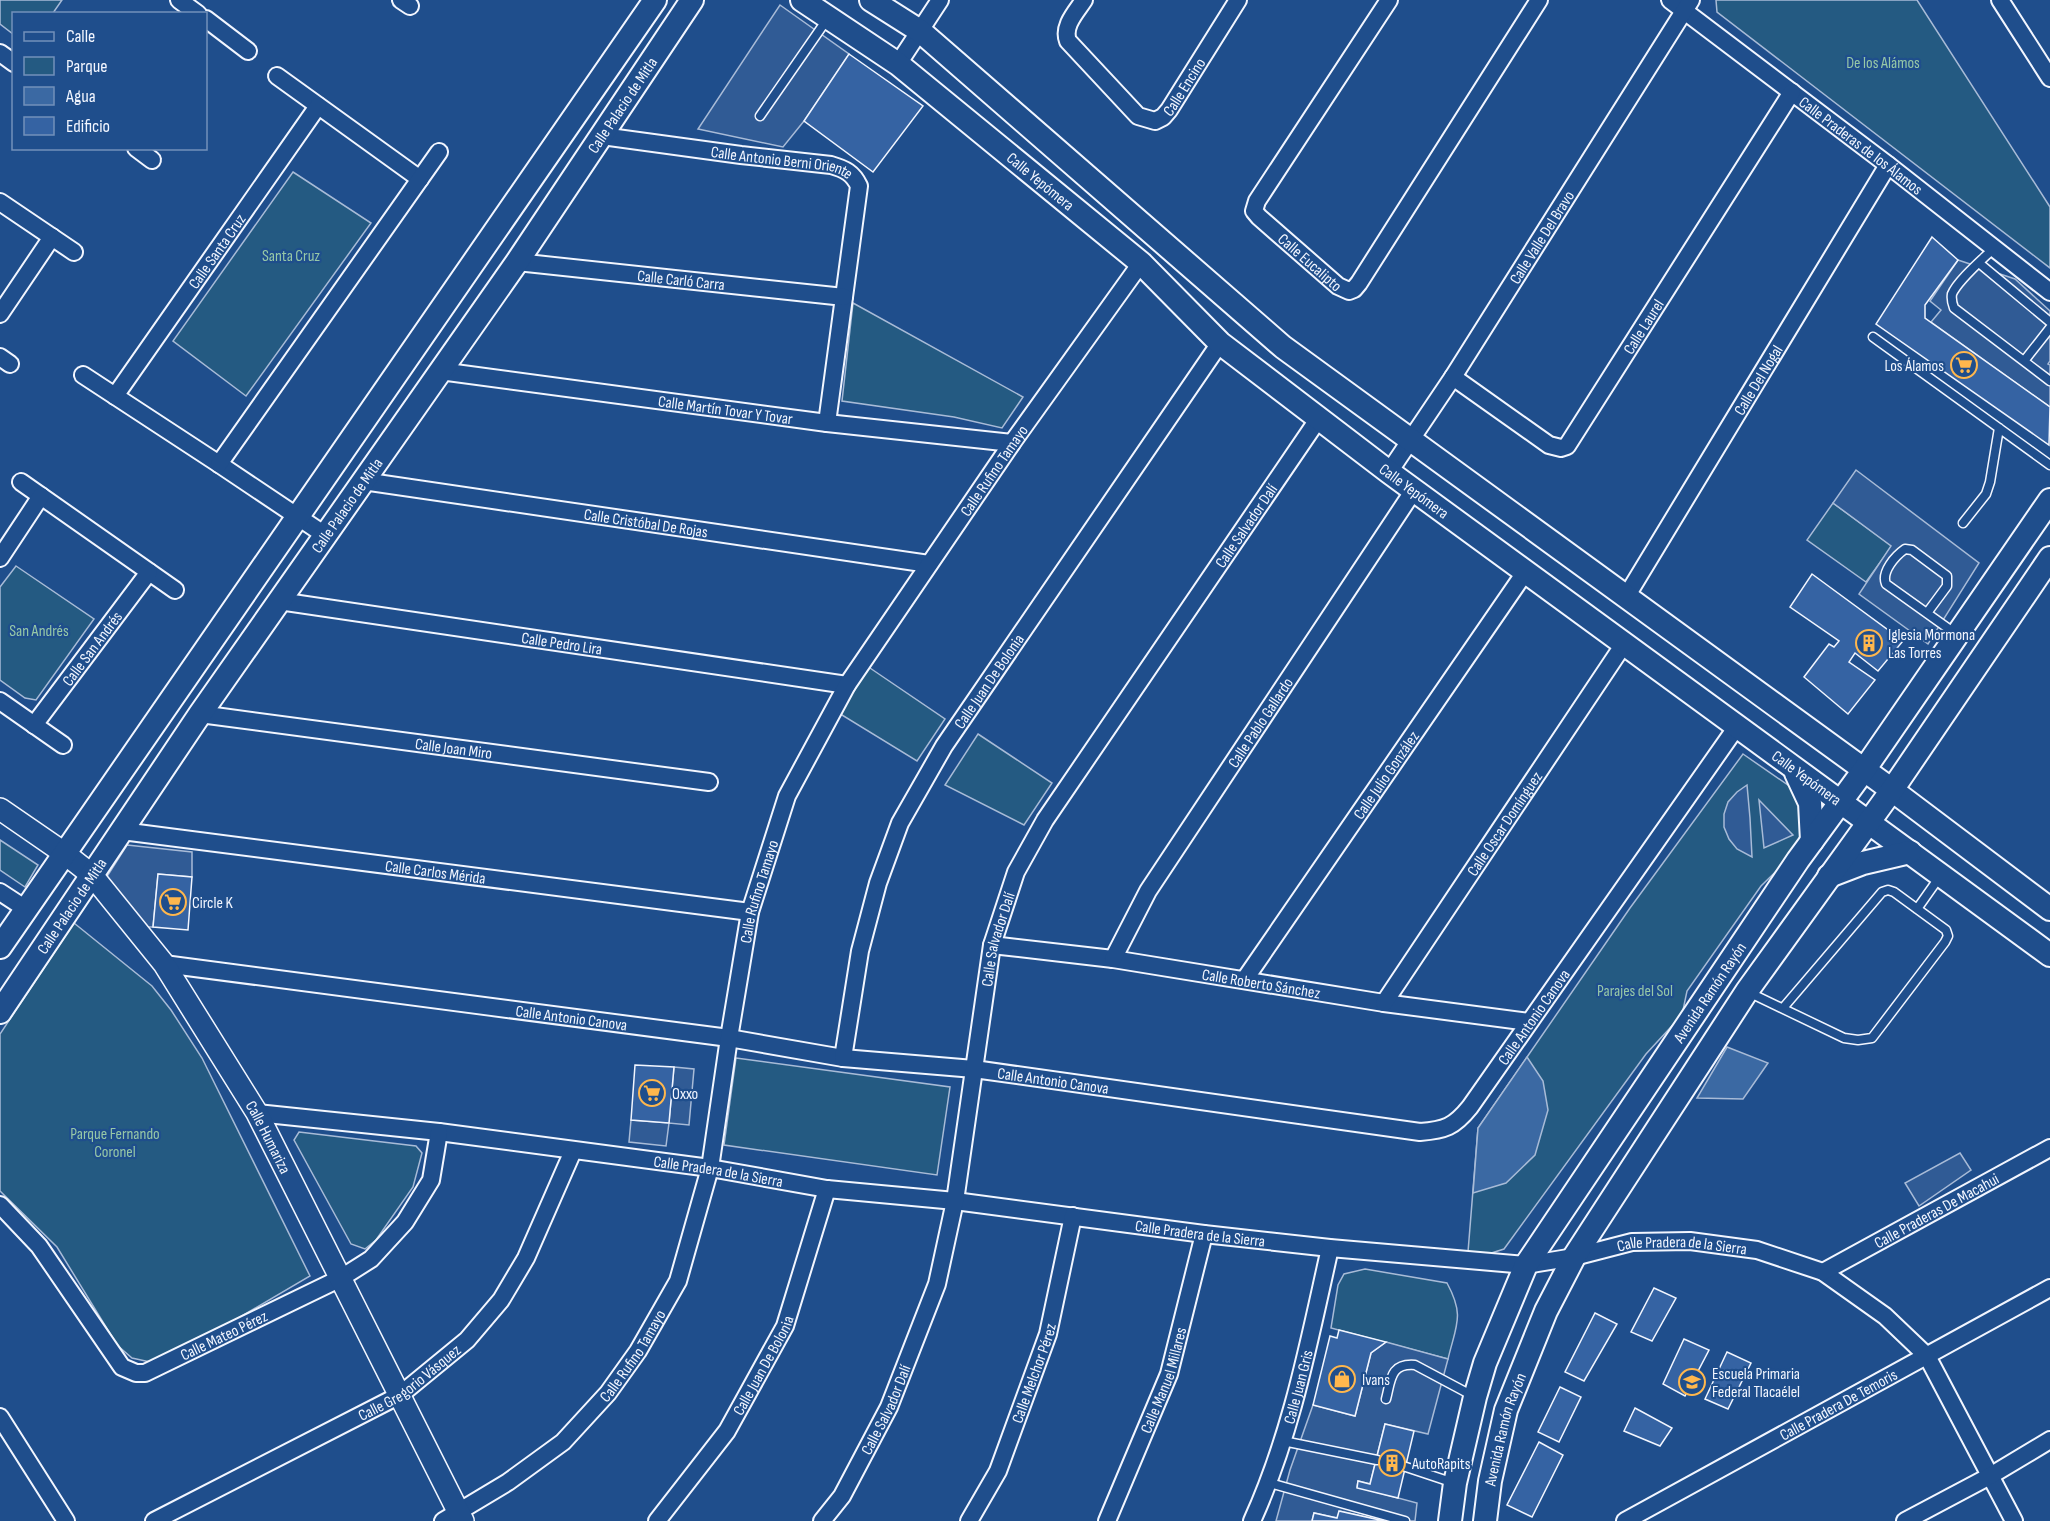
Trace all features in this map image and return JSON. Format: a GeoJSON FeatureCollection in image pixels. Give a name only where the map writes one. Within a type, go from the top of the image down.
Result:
{"type":"FeatureCollection","features":[{"type":"Feature","properties":{"kind":"main road","name":"Calle Palacio de Mitla"},"geometry":{"type":"LineString","coordinates":[[0,947],[655,0]]}},
{"type":"Feature","properties":{"kind":"main road","name":"Calle Palacio de Mitla"},"geometry":{"type":"LineString","coordinates":[[0,1012],[200,714],[517,261],[692,0]]}},
{"type":"Feature","properties":{"kind":"main road","name":"Calle Yepómera"},"geometry":{"type":"LineString","coordinates":[[802,0],[898,64],[1141,263],[1220,343],[1389,472],[2050,955]]}},
{"type":"Feature","properties":{"kind":"main road","name":"Calle Yepómera"},"geometry":{"type":"LineString","coordinates":[[871,0],[920,31],[1283,347],[1892,790],[2050,909]]}},
{"type":"Feature","properties":{"kind":"main road","name":"Avenida Ramón Rayón"},"geometry":{"type":"LineString","coordinates":[[1449,1521],[1455,1483],[1485,1363],[1526,1265],[1812,841],[1864,770],[2050,500]]}},
{"type":"Feature","properties":{"kind":"main road","name":"Avenida Ramón Rayón"},"geometry":{"type":"LineString","coordinates":[[1485,1521],[1490,1481],[1506,1410],[1546,1311],[1574,1257],[1747,991],[1892,790],[2050,558]]}},
{"type":"Feature","properties":{"kind":"main road"},"geometry":{"type":"LineString","coordinates":[[1793,769],[1810,803],[1812,841]]}},
{"type":"Feature","properties":{"kind":"main road"},"geometry":{"type":"LineString","coordinates":[[1829,876],[1863,863],[1910,852]]}},
{"type":"Feature","properties":{"kind":"street"},"geometry":{"type":"LineString","coordinates":[[179,0],[195,12]]}},
{"type":"Feature","properties":{"kind":"street"},"geometry":{"type":"LineString","coordinates":[[898,64],[940,0]]}},
{"type":"Feature","properties":{"kind":"street","name":"Calle Encino"},"geometry":{"type":"LineString","coordinates":[[1084,0],[1069,22],[1066,36],[1068,41],[1138,116],[1155,121],[1169,110],[1238,0]]}},
{"type":"Feature","properties":{"kind":"street","name":"Calle Eucalipto"},"geometry":{"type":"LineString","coordinates":[[1389,0],[1257,201],[1254,211],[1338,286],[1349,291],[1359,283],[1539,0]]}},
{"type":"Feature","properties":{"kind":"street","name":"Calle Praderas de los Álamos"},"geometry":{"type":"LineString","coordinates":[[1670,0],[1688,5],[1792,92],[2050,292]]}},
{"type":"Feature","properties":{"kind":"street"},"geometry":{"type":"LineString","coordinates":[[2000,0],[2050,78]]}},
{"type":"Feature","properties":{"kind":"street","name":"Calle Valle Del Bravo"},"geometry":{"type":"LineString","coordinates":[[1389,472],[1453,377],[1688,5]]}},
{"type":"Feature","properties":{"kind":"street"},"geometry":{"type":"LineString","coordinates":[[207,21],[248,51]]}},
{"type":"Feature","properties":{"kind":"street"},"geometry":{"type":"LineString","coordinates":[[277,76],[420,179]]}},
{"type":"Feature","properties":{"kind":"street","name":"Calle Laurel"},"geometry":{"type":"LineString","coordinates":[[1453,377],[1549,445],[1561,448],[1567,446],[1792,92]]}},
{"type":"Feature","properties":{"kind":"street","name":"Calle Santa Cruz"},"geometry":{"type":"LineString","coordinates":[[114,396],[318,106]]}},
{"type":"Feature","properties":{"kind":"street","name":"Calle Antonio Berni Oriente"},"geometry":{"type":"LineString","coordinates":[[602,136],[831,165],[845,169],[854,176],[859,186],[826,423]]}},
{"type":"Feature","properties":{"kind":"street"},"geometry":{"type":"LineString","coordinates":[[139,150],[152,160]]}},
{"type":"Feature","properties":{"kind":"street"},"geometry":{"type":"LineString","coordinates":[[219,464],[439,152]]}},
{"type":"Feature","properties":{"kind":"street","name":"Calle Del Nogal"},"geometry":{"type":"LineString","coordinates":[[1626,597],[1888,165]]}},
{"type":"Feature","properties":{"kind":"street"},"geometry":{"type":"LineString","coordinates":[[0,202],[74,252]]}},
{"type":"Feature","properties":{"kind":"street"},"geometry":{"type":"LineString","coordinates":[[0,314],[52,237]]}},
{"type":"Feature","properties":{"kind":"street","name":"Calle Carló Carra"},"geometry":{"type":"LineString","coordinates":[[517,261],[844,297]]}},
{"type":"Feature","properties":{"kind":"street","name":"Calle Rufino Tamayo"},"geometry":{"type":"LineString","coordinates":[[455,1518],[563,1442],[614,1384],[638,1351],[678,1281],[710,1168],[750,912],[787,796],[848,685],[1012,443],[1141,263]]}},
{"type":"Feature","properties":{"kind":"street","name":"Calle Juan De Bolonia"},"geometry":{"type":"LineString","coordinates":[[843,1058],[860,951],[878,883],[900,823],[944,746],[1220,343]]}},
{"type":"Feature","properties":{"kind":"street","name":"Calle Martín Tovar Y Tovar"},"geometry":{"type":"LineString","coordinates":[[440,371],[826,423],[1012,443]]}},
{"type":"Feature","properties":{"kind":"street"},"geometry":{"type":"LineString","coordinates":[[83,375],[325,536]]}},
{"type":"Feature","properties":{"kind":"street","name":"Calle Salvador Dalí"},"geometry":{"type":"LineString","coordinates":[[822,1521],[842,1496],[889,1407],[937,1284],[955,1201],[992,945],[1016,872],[1045,820],[1319,418]]}},
{"type":"Feature","properties":{"kind":"street","name":"Calle Cristóbal De Rojas"},"geometry":{"type":"LineString","coordinates":[[363,481],[929,564]]}},
{"type":"Feature","properties":{"kind":"street"},"geometry":{"type":"LineString","coordinates":[[21,482],[175,590]]}},
{"type":"Feature","properties":{"kind":"street","name":"Calle Pablo Gallardo"},"geometry":{"type":"LineString","coordinates":[[1113,959],[1148,891],[1414,490]]}},
{"type":"Feature","properties":{"kind":"street"},"geometry":{"type":"LineString","coordinates":[[0,558],[41,496]]}},
{"type":"Feature","properties":{"kind":"street","name":"Calle Julio González"},"geometry":{"type":"LineString","coordinates":[[1245,980],[1526,571]]}},
{"type":"Feature","properties":{"kind":"street","name":"Calle San Andrés"},"geometry":{"type":"LineString","coordinates":[[34,725],[149,572]]}},
{"type":"Feature","properties":{"kind":"street","name":"Calle Pedro Lira"},"geometry":{"type":"LineString","coordinates":[[279,601],[848,685]]}},
{"type":"Feature","properties":{"kind":"street","name":"Calle Oscar Domínguez"},"geometry":{"type":"LineString","coordinates":[[1384,1003],[1624,644]]}},
{"type":"Feature","properties":{"kind":"street"},"geometry":{"type":"LineString","coordinates":[[0,701],[63,745]]}},
{"type":"Feature","properties":{"kind":"street","name":"Calle Joan Miro"},"geometry":{"type":"LineString","coordinates":[[200,714],[709,782]]}},
{"type":"Feature","properties":{"kind":"street","name":"Calle Antonio Canova"},"geometry":{"type":"LineString","coordinates":[[164,964],[729,1038],[843,1058],[974,1069],[1420,1131],[1436,1131],[1450,1127],[1460,1120],[1738,725]]}},
{"type":"Feature","properties":{"kind":"street","name":"Calle Humariza"},"geometry":{"type":"LineString","coordinates":[[0,809],[92,875],[164,964],[257,1113],[400,1395],[455,1518]]}},
{"type":"Feature","properties":{"kind":"street","name":"Calle Carlos Mérida"},"geometry":{"type":"LineString","coordinates":[[122,831],[750,912]]}},
{"type":"Feature","properties":{"kind":"street"},"geometry":{"type":"LineString","coordinates":[[0,892],[26,909]]}},
{"type":"Feature","properties":{"kind":"street","name":"Calle Roberto Sánchez"},"geometry":{"type":"LineString","coordinates":[[992,945],[1113,959],[1384,1003],[1529,1022]]}},
{"type":"Feature","properties":{"kind":"street","name":"Calle Pradera de la Sierra"},"geometry":{"type":"LineString","coordinates":[[257,1113],[439,1132],[710,1168],[827,1189],[955,1201],[1330,1248],[1526,1265],[1574,1257],[1632,1242],[1690,1241],[1757,1250],[1823,1272],[1884,1317],[1927,1356],[2014,1521]]}},
{"type":"Feature","properties":{"kind":"street","name":"Calle Mateo Pérez"},"geometry":{"type":"LineString","coordinates":[[0,1205],[39,1246],[122,1367],[136,1373],[145,1373],[341,1278],[371,1259],[405,1222],[431,1180],[439,1132]]}},
{"type":"Feature","properties":{"kind":"street","name":"Calle Praderas De Macahui"},"geometry":{"type":"LineString","coordinates":[[1823,1272],[2050,1148]]}},
{"type":"Feature","properties":{"kind":"street","name":"Calle Gregorio Vásquez"},"geometry":{"type":"LineString","coordinates":[[154,1521],[400,1395],[467,1340],[501,1300],[526,1258],[553,1201],[573,1150]]}},
{"type":"Feature","properties":{"kind":"street","name":"Calle Juan De Bolonia"},"geometry":{"type":"LineString","coordinates":[[657,1521],[727,1431],[785,1326],[827,1189]]}},
{"type":"Feature","properties":{"kind":"street","name":"Calle Melchor Pérez"},"geometry":{"type":"LineString","coordinates":[[969,1521],[998,1472],[1048,1334],[1072,1216]]}},
{"type":"Feature","properties":{"kind":"street","name":"Calle Manuel Millares"},"geometry":{"type":"LineString","coordinates":[[1107,1521],[1168,1374],[1204,1234]]}},
{"type":"Feature","properties":{"kind":"street","name":"Calle Juan Gris"},"geometry":{"type":"LineString","coordinates":[[1252,1521],[1270,1483],[1296,1402],[1330,1248]]}},
{"type":"Feature","properties":{"kind":"street","name":"Calle Pradera De Temoris"},"geometry":{"type":"LineString","coordinates":[[1626,1521],[2050,1288]]}},
{"type":"Feature","properties":{"kind":"street"},"geometry":{"type":"LineString","coordinates":[[0,1417],[66,1521]]}},
{"type":"Feature","properties":{"kind":"street"},"geometry":{"type":"LineString","coordinates":[[1905,1521],[1990,1476],[2050,1440]]}},
{"type":"Feature","properties":{"kind":"lane"},"geometry":{"type":"LineString","coordinates":[[759,116],[828,18]]}},
{"type":"Feature","properties":{"kind":"lane"},"geometry":{"type":"LineString","coordinates":[[1994,248],[1953,293],[1951,302],[1954,308],[2050,381]]}},
{"type":"Feature","properties":{"kind":"lane"},"geometry":{"type":"LineString","coordinates":[[1979,264],[2050,322]]}},
{"type":"Feature","properties":{"kind":"lane"},"geometry":{"type":"LineString","coordinates":[[2024,361],[2050,328]]}},
{"type":"Feature","properties":{"kind":"lane"},"geometry":{"type":"LineString","coordinates":[[1873,337],[2050,465]]}},
{"type":"Feature","properties":{"kind":"lane"},"geometry":{"type":"LineString","coordinates":[[1963,523],[1986,494],[2000,428]]}},
{"type":"Feature","properties":{"kind":"lane"},"geometry":{"type":"LineString","coordinates":[[1927,613],[1947,586],[1947,576],[1912,550],[1905,549],[1886,570],[1884,579],[1886,584],[1956,634]]}},
{"type":"Feature","properties":{"kind":"lane"},"geometry":{"type":"LineString","coordinates":[[1917,909],[1941,875]]}},
{"type":"Feature","properties":{"kind":"lane"},"geometry":{"type":"LineString","coordinates":[[1747,991],[1844,1038],[1858,1041],[1872,1038],[1945,942],[1948,936],[1946,930],[1894,892],[1888,890],[1882,892],[1783,1008]]}},
{"type":"Feature","properties":{"kind":"lane"},"geometry":{"type":"LineString","coordinates":[[1386,1399],[1393,1374],[1404,1364],[1415,1365],[1475,1397]]}},
{"type":"Feature","properties":{"kind":"lane"},"geometry":{"type":"LineString","coordinates":[[1283,1441],[1377,1460]]}},
{"type":"Feature","properties":{"kind":"lane"},"geometry":{"type":"LineString","coordinates":[[1406,1467],[1455,1483]]}},
{"type":"Feature","properties":{"kind":"lane"},"geometry":{"type":"LineString","coordinates":[[1270,1483],[1405,1521]]}},
{"type":"Feature","properties":{"kind":"green space"},"geometry":{"type":"Polygon","coordinates":[[[0,0],[62,0],[54,12],[12,12],[12,33],[0,24],[0,0]]]}},
{"type":"Feature","properties":{"kind":"green space","name":"De los Alámos"},"geometry":{"type":"Polygon","coordinates":[[[1716,0],[1917,0],[2050,207],[2050,268],[1717,12],[1716,0]]]}},
{"type":"Feature","properties":{"kind":"green space","name":"Santa Cruz"},"geometry":{"type":"Polygon","coordinates":[[[293,172],[371,223],[246,396],[173,341],[293,172]]]}},
{"type":"Feature","properties":{"kind":"green space"},"geometry":{"type":"Polygon","coordinates":[[[853,303],[1023,397],[1002,428],[954,417],[842,401],[853,303]]]}},
{"type":"Feature","properties":{"kind":"green space"},"geometry":{"type":"Polygon","coordinates":[[[1833,503],[1892,546],[1866,582],[1807,540],[1833,503]]]}},
{"type":"Feature","properties":{"kind":"green space","name":"San Andrés"},"geometry":{"type":"Polygon","coordinates":[[[16,566],[94,619],[36,700],[25,698],[0,680],[0,587],[16,566]]]}},
{"type":"Feature","properties":{"kind":"green space"},"geometry":{"type":"Polygon","coordinates":[[[867,666],[945,719],[917,761],[837,712],[867,666]]]}},
{"type":"Feature","properties":{"kind":"green space"},"geometry":{"type":"Polygon","coordinates":[[[978,734],[1052,783],[1024,825],[945,785],[978,734]]]}},
{"type":"Feature","properties":{"kind":"green space","name":"Parajes del Sol"},"geometry":{"type":"Polygon","coordinates":[[[1743,754],[1798,792],[1809,827],[1797,851],[1761,886],[1687,991],[1682,1015],[1646,1054],[1504,1249],[1482,1256],[1468,1252],[1478,1128],[1630,908],[1743,754]]]}},
{"type":"Feature","properties":{"kind":"green space"},"geometry":{"type":"Polygon","coordinates":[[[0,840],[38,865],[25,887],[0,870],[0,840]]]}},
{"type":"Feature","properties":{"kind":"green space","name":"Parque Fernando Coronel"},"geometry":{"type":"Polygon","coordinates":[[[74,923],[152,986],[171,1010],[202,1058],[310,1276],[170,1358],[150,1362],[132,1358],[117,1345],[57,1247],[0,1191],[0,1034],[74,923]]]}},
{"type":"Feature","properties":{"kind":"green space"},"geometry":{"type":"Polygon","coordinates":[[[736,1058],[950,1087],[937,1175],[724,1145],[736,1058]]]}},
{"type":"Feature","properties":{"kind":"green space"},"geometry":{"type":"Polygon","coordinates":[[[299,1132],[416,1146],[422,1153],[413,1187],[376,1240],[365,1249],[351,1244],[294,1140],[299,1132]]]}},
{"type":"Feature","properties":{"kind":"green space"},"geometry":{"type":"Polygon","coordinates":[[[1365,1269],[1447,1283],[1453,1294],[1457,1313],[1456,1329],[1448,1359],[1331,1328],[1338,1285],[1344,1274],[1365,1269]]]}},
{"type":"Feature","properties":{"kind":"shaded area"},"geometry":{"type":"Polygon","coordinates":[[[780,5],[849,54],[804,121],[783,147],[698,129],[780,5]]]}},
{"type":"Feature","properties":{"kind":"shaded area"},"geometry":{"type":"Polygon","coordinates":[[[1958,260],[2015,279],[2050,311],[2050,361],[2048,364],[2050,365],[2050,407],[1931,322],[1941,310],[1930,301],[1958,260]]]}},
{"type":"Feature","properties":{"kind":"shaded area"},"geometry":{"type":"Polygon","coordinates":[[[1856,470],[1979,563],[1928,644],[1859,594],[1891,546],[1833,503],[1856,470]]]}},
{"type":"Feature","properties":{"kind":"shaded area"},"geometry":{"type":"Polygon","coordinates":[[[1747,785],[1752,857],[1737,849],[1729,839],[1724,827],[1724,814],[1728,802],[1747,785]]]}},
{"type":"Feature","properties":{"kind":"shaded area"},"geometry":{"type":"Polygon","coordinates":[[[1759,800],[1793,835],[1764,848],[1759,800]]]}},
{"type":"Feature","properties":{"kind":"shaded area"},"geometry":{"type":"Polygon","coordinates":[[[127,845],[192,852],[192,877],[158,874],[153,927],[147,927],[106,878],[127,845]]]}},
{"type":"Feature","properties":{"kind":"shaded area"},"geometry":{"type":"Polygon","coordinates":[[[674,1067],[694,1069],[689,1125],[669,1123],[674,1067]]]}},
{"type":"Feature","properties":{"kind":"shaded area"},"geometry":{"type":"Polygon","coordinates":[[[631,1120],[669,1123],[666,1146],[629,1142],[631,1120]]]}},
{"type":"Feature","properties":{"kind":"shaded area"},"geometry":{"type":"Polygon","coordinates":[[[1960,1153],[1971,1170],[1919,1206],[1905,1183],[1960,1153]]]}},
{"type":"Feature","properties":{"kind":"shaded area"},"geometry":{"type":"Polygon","coordinates":[[[1386,1342],[1448,1359],[1428,1434],[1385,1424],[1370,1484],[1358,1481],[1357,1487],[1417,1503],[1415,1521],[1384,1521],[1340,1511],[1337,1518],[1314,1513],[1312,1521],[1276,1521],[1290,1470],[1313,1405],[1355,1416],[1371,1353],[1386,1342]]]}},
{"type":"Feature","properties":{"kind":"water"},"geometry":{"type":"Polygon","coordinates":[[[1727,1047],[1768,1063],[1743,1099],[1697,1098],[1727,1047]]]}},
{"type":"Feature","properties":{"kind":"water"},"geometry":{"type":"Polygon","coordinates":[[[1527,1057],[1543,1081],[1548,1110],[1535,1155],[1506,1183],[1473,1193],[1478,1128],[1527,1057]]]}},
{"type":"Feature","properties":{"kind":"building"},"geometry":{"type":"Polygon","coordinates":[[[849,54],[923,106],[873,172],[804,121],[849,54]]]}},
{"type":"Feature","properties":{"kind":"building","name":"Los Álamos"},"geometry":{"type":"Polygon","coordinates":[[[1932,237],[1958,260],[1925,305],[1925,318],[2050,407],[2049,445],[1876,324],[1932,237]]]}},
{"type":"Feature","properties":{"kind":"building","name":"Iglesia Mormona Las Torres"},"geometry":{"type":"Polygon","coordinates":[[[1812,574],[1903,641],[1878,671],[1855,653],[1849,662],[1875,680],[1848,714],[1804,677],[1829,644],[1834,647],[1839,641],[1790,607],[1812,574]]]}},
{"type":"Feature","properties":{"kind":"building","name":"Circle K"},"geometry":{"type":"Polygon","coordinates":[[[158,874],[192,877],[188,930],[153,927],[158,874]]]}},
{"type":"Feature","properties":{"kind":"building","name":"Oxxo"},"geometry":{"type":"Polygon","coordinates":[[[635,1065],[674,1067],[669,1123],[631,1120],[635,1065]]]}},
{"type":"Feature","properties":{"kind":"building"},"geometry":{"type":"Polygon","coordinates":[[[1654,1288],[1676,1298],[1652,1341],[1631,1332],[1654,1288]]]}},
{"type":"Feature","properties":{"kind":"building"},"geometry":{"type":"Polygon","coordinates":[[[1595,1313],[1617,1324],[1584,1381],[1565,1372],[1595,1313]]]}},
{"type":"Feature","properties":{"kind":"building","name":"Ivans"},"geometry":{"type":"Polygon","coordinates":[[[1339,1330],[1386,1342],[1371,1353],[1355,1416],[1313,1405],[1330,1336],[1337,1338],[1339,1330]]]}},
{"type":"Feature","properties":{"kind":"building"},"geometry":{"type":"Polygon","coordinates":[[[1684,1339],[1709,1350],[1685,1396],[1663,1384],[1684,1339]]]}},
{"type":"Feature","properties":{"kind":"building"},"geometry":{"type":"Polygon","coordinates":[[[1727,1352],[1751,1363],[1728,1409],[1705,1399],[1727,1352]]]}},
{"type":"Feature","properties":{"kind":"building"},"geometry":{"type":"Polygon","coordinates":[[[1560,1387],[1581,1397],[1559,1442],[1538,1432],[1560,1387]]]}},
{"type":"Feature","properties":{"kind":"building"},"geometry":{"type":"Polygon","coordinates":[[[1635,1408],[1672,1428],[1660,1446],[1624,1431],[1635,1408]]]}},
{"type":"Feature","properties":{"kind":"building","name":"AutoRapits"},"geometry":{"type":"Polygon","coordinates":[[[1385,1424],[1414,1431],[1398,1498],[1357,1488],[1358,1481],[1370,1484],[1385,1424]]]}},
{"type":"Feature","properties":{"kind":"building"},"geometry":{"type":"Polygon","coordinates":[[[1539,1442],[1563,1455],[1532,1517],[1507,1505],[1539,1442]]]}},
{"type":"Feature","properties":{"kind":"building"},"geometry":{"type":"Polygon","coordinates":[[[1339,1511],[1384,1521],[1312,1521],[1314,1513],[1337,1518],[1339,1511]]]}},
{"type":"Feature","properties":{"kind":"place","name":"Los Álamos"},"geometry":{"type":"Point","coordinates":[1964,365]}},
{"type":"Feature","properties":{"kind":"place","name":"Iglesia Mormona Las Torres"},"geometry":{"type":"Point","coordinates":[1869,643]}},
{"type":"Feature","properties":{"kind":"place","name":"Circle K"},"geometry":{"type":"Point","coordinates":[173,902]}},
{"type":"Feature","properties":{"kind":"place","name":"Oxxo"},"geometry":{"type":"Point","coordinates":[652,1093]}},
{"type":"Feature","properties":{"kind":"place","name":"Ivans"},"geometry":{"type":"Point","coordinates":[1342,1379]}},
{"type":"Feature","properties":{"kind":"place","name":"Escuela Primaria Federal Tlacaélel"},"geometry":{"type":"Point","coordinates":[1692,1382]}},
{"type":"Feature","properties":{"kind":"place","name":"AutoRapits"},"geometry":{"type":"Point","coordinates":[1392,1463]}}]}
